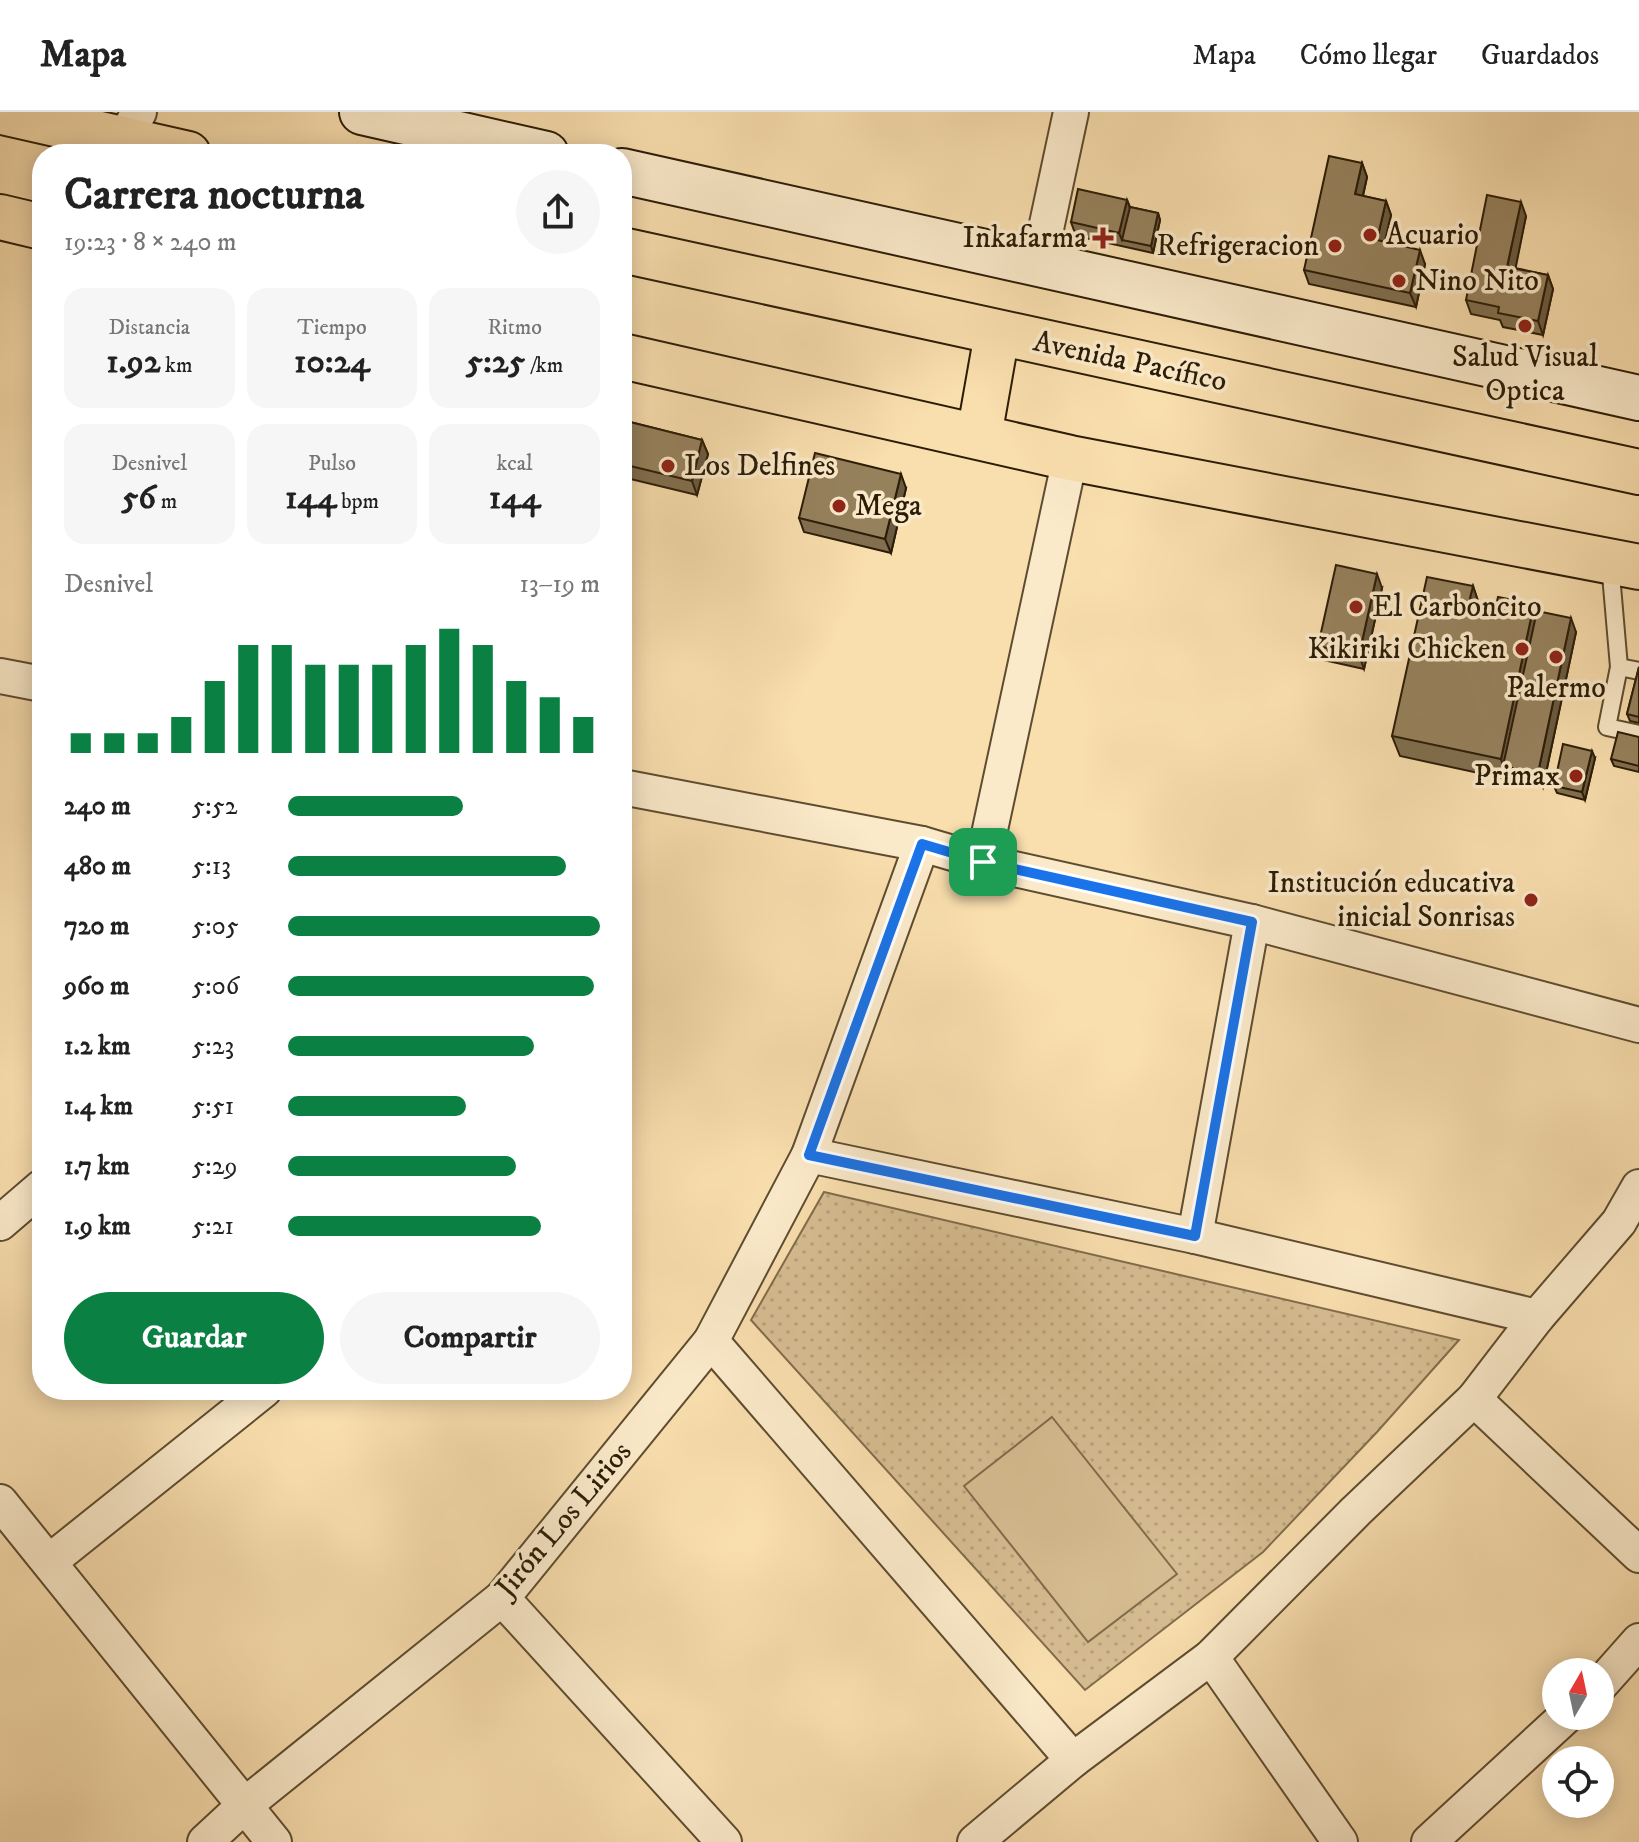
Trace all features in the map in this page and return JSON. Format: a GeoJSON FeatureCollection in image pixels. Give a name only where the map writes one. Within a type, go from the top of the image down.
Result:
{"type":"FeatureCollection","features":[{"type":"Feature","properties":{"kind":"main road"},"geometry":{"type":"LineString","coordinates":[[3,112],[125,135],[155,144]]}},
{"type":"Feature","properties":{"kind":"main road"},"geometry":{"type":"LineString","coordinates":[[0,217],[32,225]]}},
{"type":"Feature","properties":{"kind":"main road","name":"Avenida Pacífico"},"geometry":{"type":"LineString","coordinates":[[632,252],[1639,472]]}},
{"type":"Feature","properties":{"kind":"main road"},"geometry":{"type":"LineString","coordinates":[[979,436],[997,334]]}},
{"type":"Feature","properties":{"kind":"main road"},"geometry":{"type":"LineString","coordinates":[[632,358],[1070,458],[1624,564]]}},
{"type":"Feature","properties":{"kind":"street"},"geometry":{"type":"LineString","coordinates":[[362,112],[502,144]]}},
{"type":"Feature","properties":{"kind":"street"},"geometry":{"type":"LineString","coordinates":[[1038,266],[1071,112]]}},
{"type":"Feature","properties":{"kind":"street"},"geometry":{"type":"LineString","coordinates":[[632,173],[1639,398]]}},
{"type":"Feature","properties":{"kind":"street"},"geometry":{"type":"LineString","coordinates":[[983,862],[1070,458]]}},
{"type":"Feature","properties":{"kind":"street"},"geometry":{"type":"LineString","coordinates":[[0,676],[32,682]]}},
{"type":"Feature","properties":{"kind":"street"},"geometry":{"type":"LineString","coordinates":[[632,792],[922,844],[983,862],[1252,922],[1639,1025]]}},
{"type":"Feature","properties":{"kind":"street","name":"Jirón Los Lirios"},"geometry":{"type":"LineString","coordinates":[[205,1842],[245,1805],[502,1598],[711,1341],[809,1155],[922,844]]}},
{"type":"Feature","properties":{"kind":"street"},"geometry":{"type":"LineString","coordinates":[[1195,1236],[1252,922]]}},
{"type":"Feature","properties":{"kind":"street"},"geometry":{"type":"LineString","coordinates":[[809,1155],[1195,1236],[1537,1317]]}},
{"type":"Feature","properties":{"kind":"street"},"geometry":{"type":"LineString","coordinates":[[975,1842],[1073,1760],[1211,1657],[1356,1511],[1474,1399],[1537,1317],[1619,1222],[1639,1187]]}},
{"type":"Feature","properties":{"kind":"street"},"geometry":{"type":"LineString","coordinates":[[0,1223],[32,1196]]}},
{"type":"Feature","properties":{"kind":"street"},"geometry":{"type":"LineString","coordinates":[[711,1341],[1073,1760]]}},
{"type":"Feature","properties":{"kind":"street"},"geometry":{"type":"LineString","coordinates":[[1474,1399],[1639,1555]]}},
{"type":"Feature","properties":{"kind":"street"},"geometry":{"type":"LineString","coordinates":[[49,1562],[252,1400]]}},
{"type":"Feature","properties":{"kind":"street"},"geometry":{"type":"LineString","coordinates":[[0,1502],[274,1842]]}},
{"type":"Feature","properties":{"kind":"street"},"geometry":{"type":"LineString","coordinates":[[502,1598],[724,1842]]}},
{"type":"Feature","properties":{"kind":"street"},"geometry":{"type":"LineString","coordinates":[[1614,1669],[1639,1641]]}},
{"type":"Feature","properties":{"kind":"street"},"geometry":{"type":"LineString","coordinates":[[1211,1657],[1340,1842]]}},
{"type":"Feature","properties":{"kind":"street"},"geometry":{"type":"LineString","coordinates":[[1429,1842],[1551,1730]]}},
{"type":"Feature","properties":{"kind":"lane"},"geometry":{"type":"LineString","coordinates":[[1624,564],[1619,667],[1607,727],[1639,734]]}},
{"type":"Feature","properties":{"kind":"lane"},"geometry":{"type":"LineString","coordinates":[[1619,667],[1639,671]]}},
{"type":"Feature","properties":{"kind":"shaded area"},"geometry":{"type":"Polygon","coordinates":[[[824,1192],[1459,1340],[1263,1552],[1085,1690],[751,1320],[824,1192]]]}},
{"type":"Feature","properties":{"kind":"shaded area"},"geometry":{"type":"Polygon","coordinates":[[[1052,1417],[1177,1574],[1088,1642],[964,1486],[1052,1417]]]}},
{"type":"Feature","properties":{"kind":"building"},"geometry":{"type":"Polygon","coordinates":[[[1329,156],[1362,163],[1355,194],[1386,201],[1377,240],[1420,250],[1410,293],[1304,270],[1329,156]]]}},
{"type":"Feature","properties":{"kind":"building"},"geometry":{"type":"Polygon","coordinates":[[[1078,189],[1127,200],[1119,233],[1071,222],[1078,189]]]}},
{"type":"Feature","properties":{"kind":"building"},"geometry":{"type":"Polygon","coordinates":[[[1487,195],[1521,202],[1507,267],[1548,275],[1538,321],[1498,313],[1499,307],[1466,300],[1487,195]]]}},
{"type":"Feature","properties":{"kind":"building"},"geometry":{"type":"Polygon","coordinates":[[[1130,207],[1158,213],[1151,246],[1122,240],[1130,207]]]}},
{"type":"Feature","properties":{"kind":"building","name":"Los Delfines"},"geometry":{"type":"Polygon","coordinates":[[[632,422],[702,440],[692,481],[632,466],[632,422]]]}},
{"type":"Feature","properties":{"kind":"building"},"geometry":{"type":"Polygon","coordinates":[[[815,453],[901,474],[885,539],[799,518],[815,453]]]}},
{"type":"Feature","properties":{"kind":"building"},"geometry":{"type":"Polygon","coordinates":[[[1336,565],[1377,574],[1359,655],[1318,646],[1336,565]]]}},
{"type":"Feature","properties":{"kind":"building"},"geometry":{"type":"Polygon","coordinates":[[[1427,577],[1473,586],[1470,598],[1473,609],[1481,616],[1493,619],[1498,597],[1534,604],[1501,759],[1392,736],[1427,577]]]}},
{"type":"Feature","properties":{"kind":"building"},"geometry":{"type":"Polygon","coordinates":[[[1537,611],[1571,618],[1538,773],[1503,766],[1537,611]]]}},
{"type":"Feature","properties":{"kind":"building"},"geometry":{"type":"Polygon","coordinates":[[[1639,667],[1639,717],[1627,714],[1639,667]]]}},
{"type":"Feature","properties":{"kind":"building","name":"Primax"},"geometry":{"type":"Polygon","coordinates":[[[1618,732],[1639,737],[1639,766],[1611,759],[1618,732]]]}},
{"type":"Feature","properties":{"kind":"building","name":"Primax"},"geometry":{"type":"Polygon","coordinates":[[[1563,744],[1592,751],[1582,792],[1554,786],[1563,744]]]}},
{"type":"Feature","properties":{"kind":"place","name":"Acuario"},"geometry":{"type":"Point","coordinates":[1370,235]}},
{"type":"Feature","properties":{"kind":"place","name":"Inkafarma"},"geometry":{"type":"Point","coordinates":[1103,238]}},
{"type":"Feature","properties":{"kind":"place","name":"Refrigeracion"},"geometry":{"type":"Point","coordinates":[1335,246]}},
{"type":"Feature","properties":{"kind":"place","name":"Nino Nito"},"geometry":{"type":"Point","coordinates":[1399,281]}},
{"type":"Feature","properties":{"kind":"place","name":"Salud Visual Optica"},"geometry":{"type":"Point","coordinates":[1525,326]}},
{"type":"Feature","properties":{"kind":"place","name":"Los Delfines"},"geometry":{"type":"Point","coordinates":[668,466]}},
{"type":"Feature","properties":{"kind":"place","name":"Mega"},"geometry":{"type":"Point","coordinates":[839,506]}},
{"type":"Feature","properties":{"kind":"place","name":"El Carboncito"},"geometry":{"type":"Point","coordinates":[1356,607]}},
{"type":"Feature","properties":{"kind":"place","name":"Kikiriki Chicken"},"geometry":{"type":"Point","coordinates":[1522,649]}},
{"type":"Feature","properties":{"kind":"place","name":"Palermo"},"geometry":{"type":"Point","coordinates":[1556,657]}},
{"type":"Feature","properties":{"kind":"place","name":"Primax"},"geometry":{"type":"Point","coordinates":[1576,776]}},
{"type":"Feature","properties":{"kind":"place","name":"Institución educativa inicial Sonrisas"},"geometry":{"type":"Point","coordinates":[1531,900]}},
{"type":"Feature","properties":{"kind":"route"},"geometry":{"type":"LineString","coordinates":[[922,844],[983,862],[1252,922],[1195,1236],[809,1155],[922,844]]}}]}
